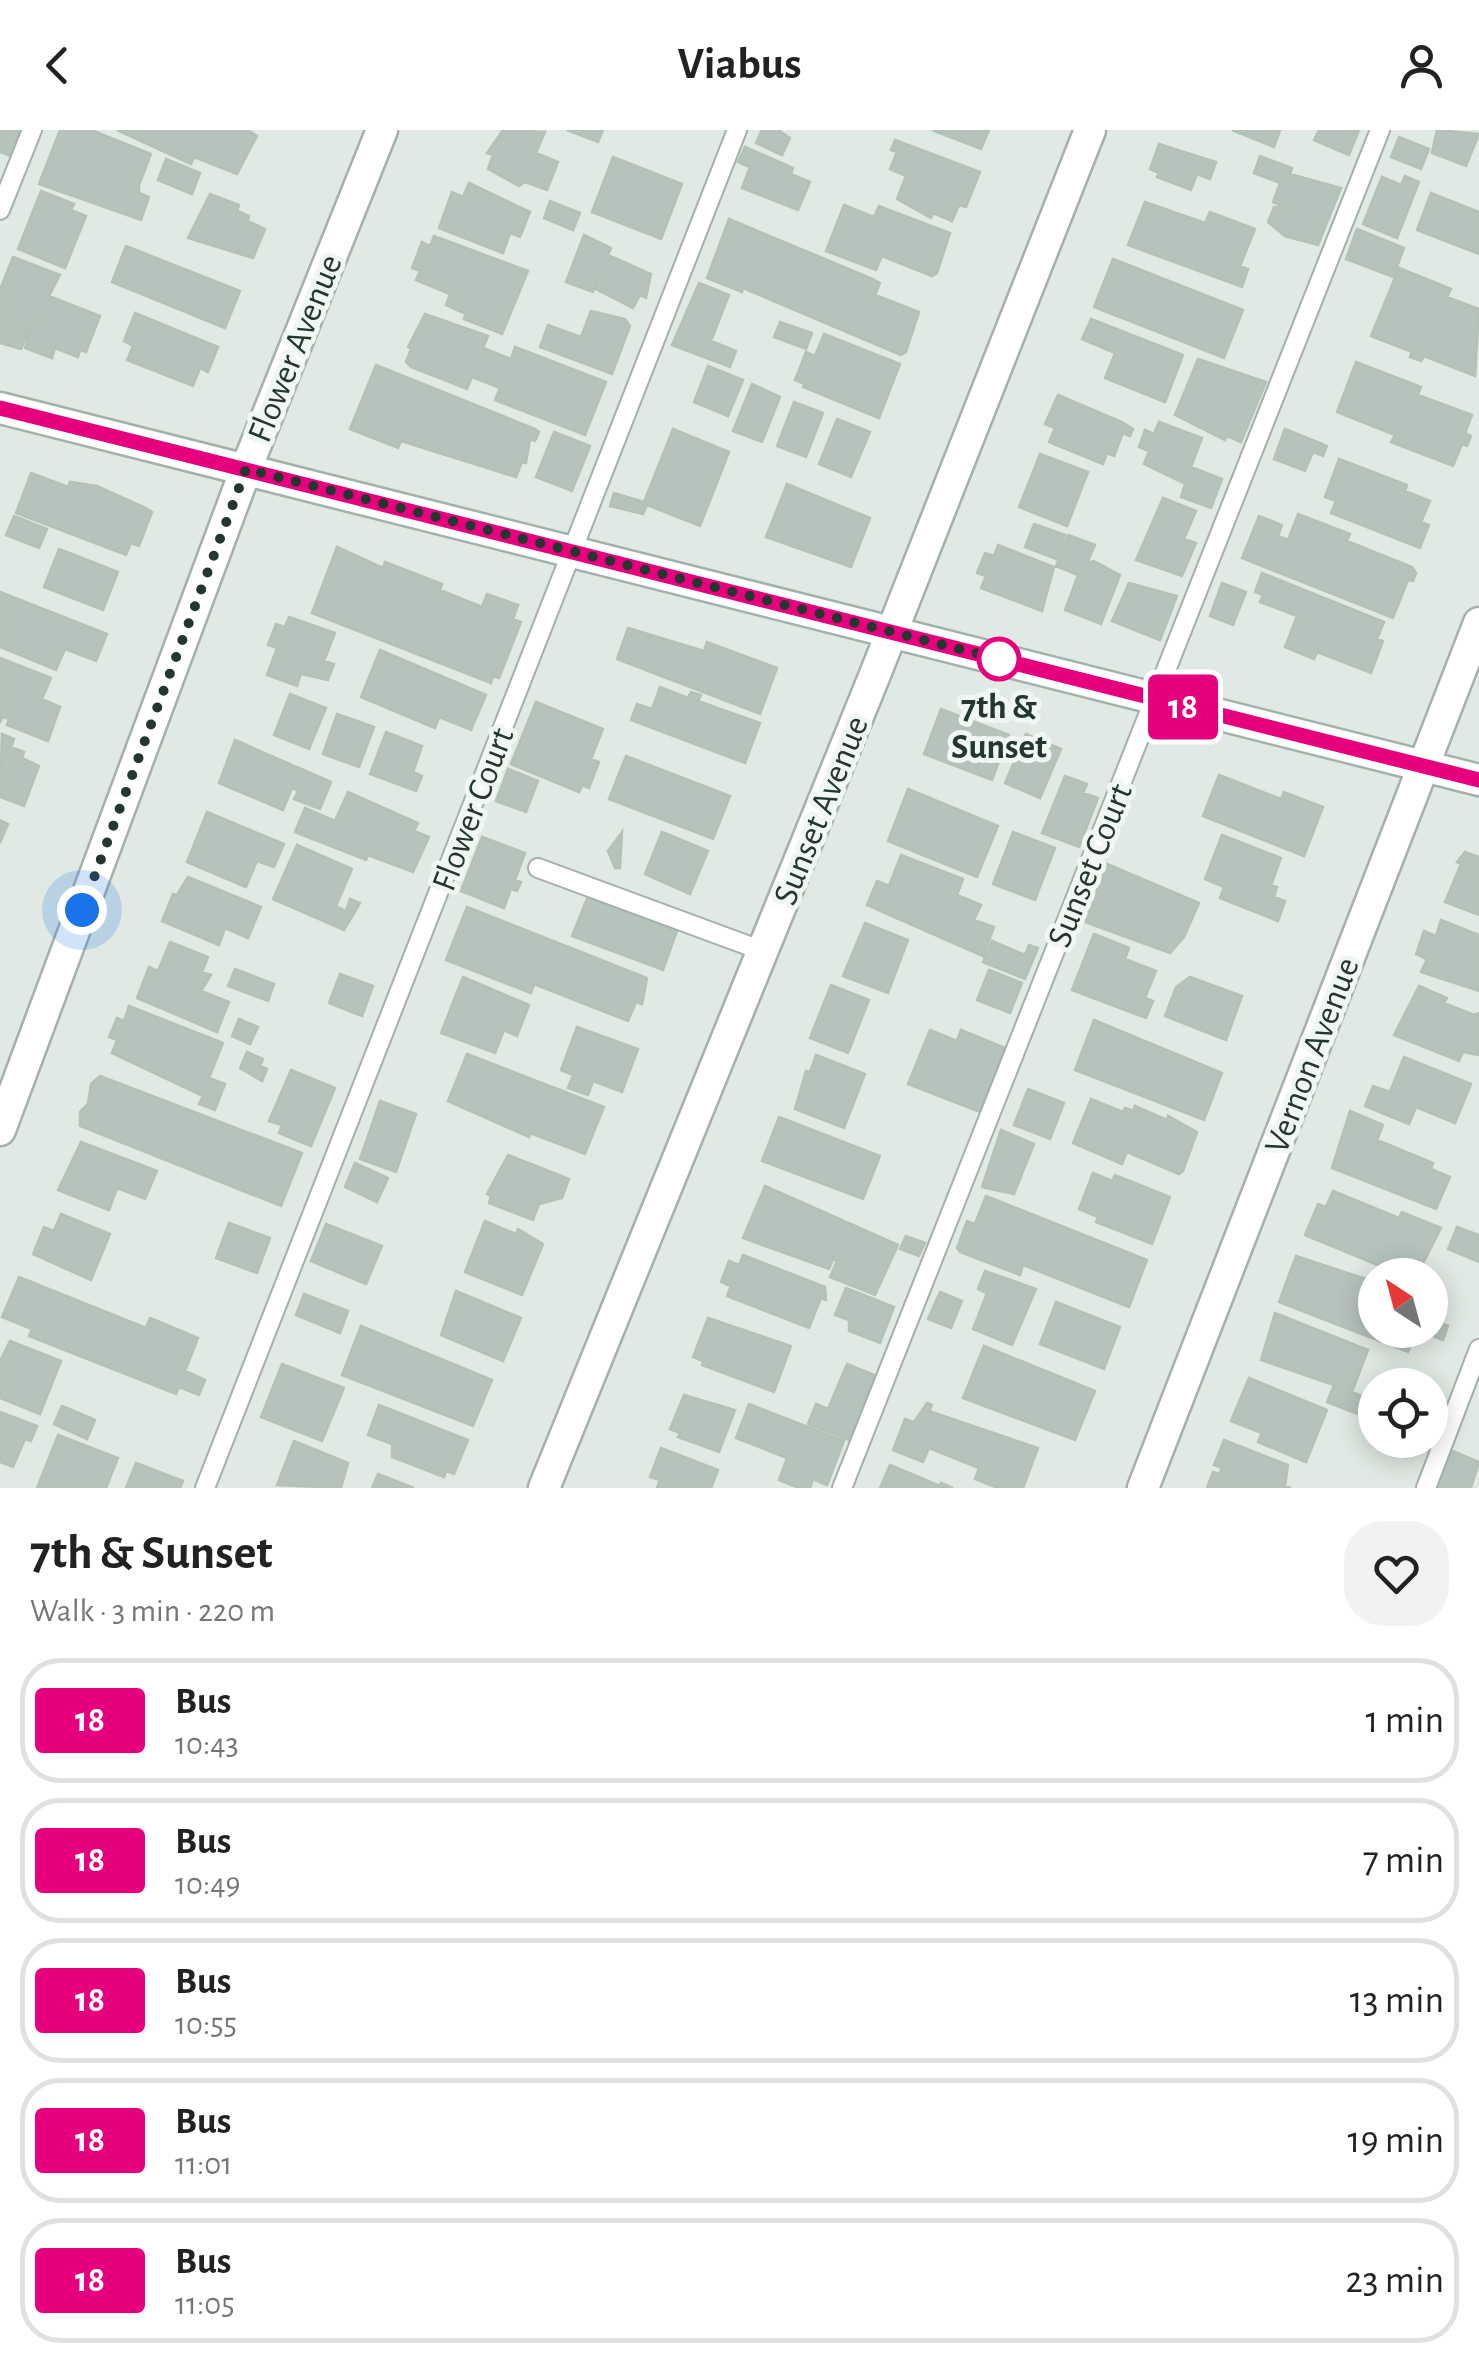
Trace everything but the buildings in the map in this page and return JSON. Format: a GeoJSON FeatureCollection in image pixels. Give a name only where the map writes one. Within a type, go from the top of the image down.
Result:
{"type":"FeatureCollection","features":[{"type":"Feature","properties":{"kind":"street","name":"Flower Avenue"},"geometry":{"type":"LineString","coordinates":[[0,1130],[246,469],[382,130]]}},
{"type":"Feature","properties":{"kind":"street","name":"Sunset Avenue"},"geometry":{"type":"LineString","coordinates":[[544,1488],[892,631],[1090,130]]}},
{"type":"Feature","properties":{"kind":"street"},"geometry":{"type":"LineString","coordinates":[[0,408],[1479,780]]}},
{"type":"Feature","properties":{"kind":"street","name":"Vernon Avenue"},"geometry":{"type":"LineString","coordinates":[[1143,1488],[1479,623]]}},
{"type":"Feature","properties":{"kind":"lane"},"geometry":{"type":"LineString","coordinates":[[0,210],[32,130]]}},
{"type":"Feature","properties":{"kind":"lane","name":"Flower Court"},"geometry":{"type":"LineString","coordinates":[[204,1488],[737,130]]}},
{"type":"Feature","properties":{"kind":"lane","name":"Sunset Court"},"geometry":{"type":"LineString","coordinates":[[842,1488],[1380,130]]}},
{"type":"Feature","properties":{"kind":"lane"},"geometry":{"type":"LineString","coordinates":[[538,868],[762,951]]}},
{"type":"Feature","properties":{"kind":"lane"},"geometry":{"type":"LineString","coordinates":[[1426,1488],[1479,1349]]}},
{"type":"Feature","properties":{"kind":"bus line","name":"18"},"geometry":{"type":"LineString","coordinates":[[0,408],[842,616],[1154,700],[1380,752],[1479,780]]}},
{"type":"Feature","properties":{"kind":"place","name":"7th & Sunset"},"geometry":{"type":"Point","coordinates":[999,659]}},
{"type":"Feature","properties":{"kind":"route"},"geometry":{"type":"LineString","coordinates":[[82,910],[246,469],[842,616],[999,659]]}}]}
